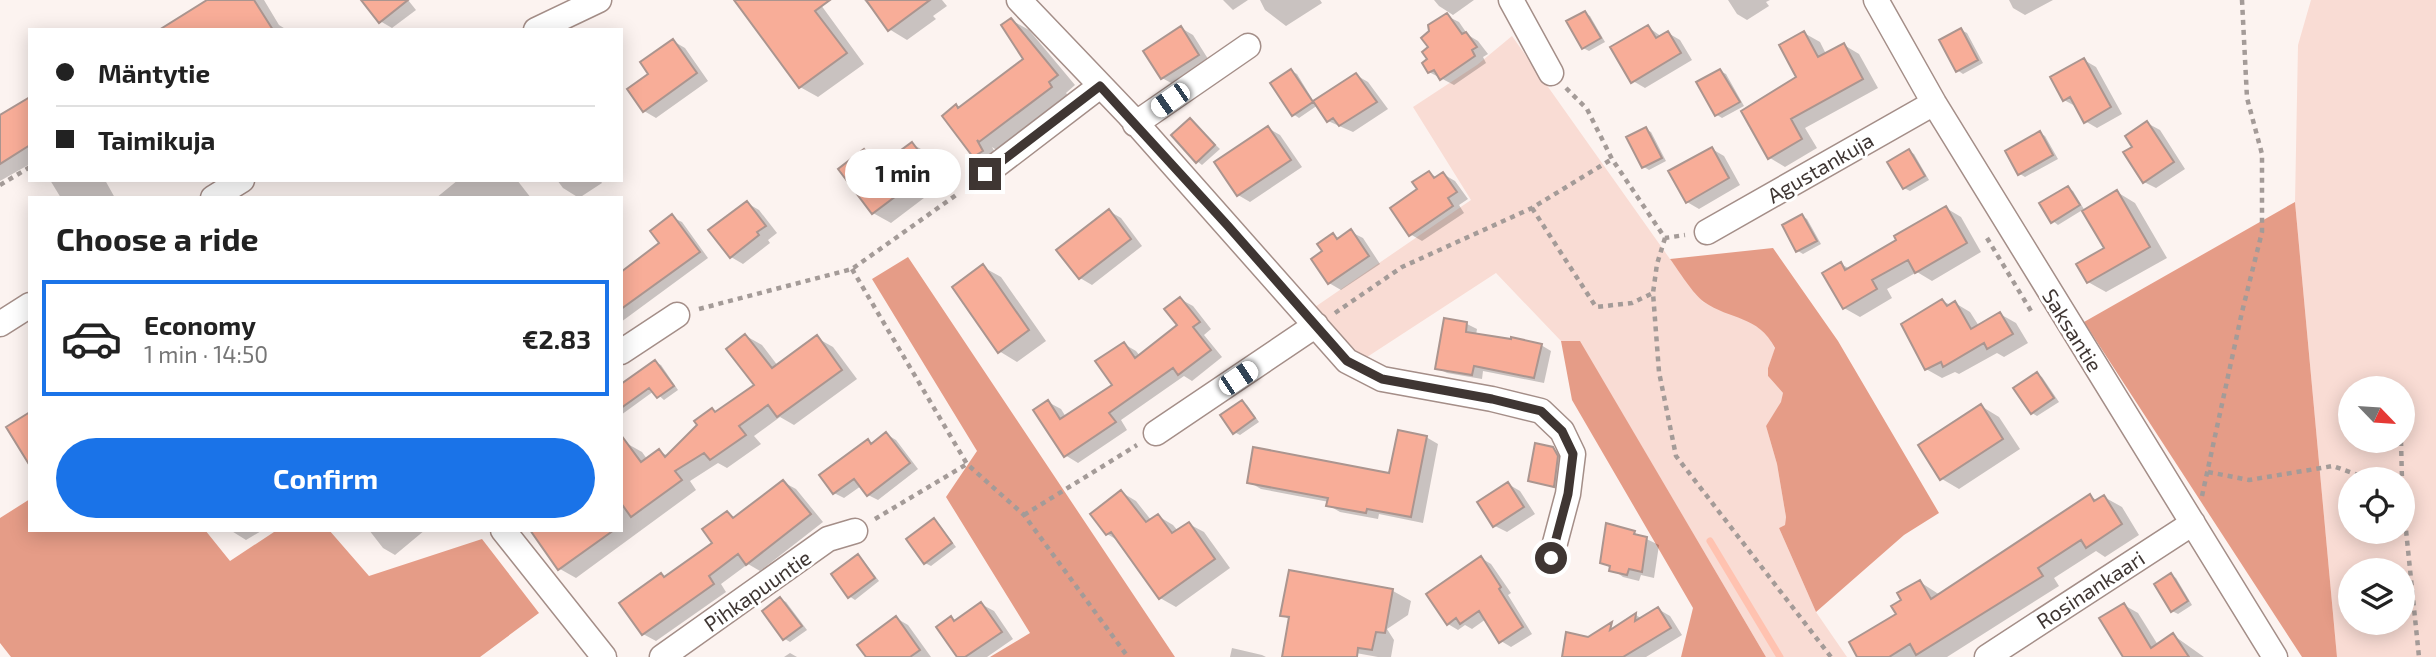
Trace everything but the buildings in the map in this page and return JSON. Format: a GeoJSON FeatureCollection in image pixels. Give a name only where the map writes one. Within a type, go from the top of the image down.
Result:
{"type":"FeatureCollection","features":[{"type":"Feature","properties":{"kind":"street"},"geometry":{"type":"LineString","coordinates":[[540,28],[599,0]]}},
{"type":"Feature","properties":{"kind":"street"},"geometry":{"type":"LineString","coordinates":[[1020,0],[1347,361],[1382,379],[1541,411],[1562,431],[1573,454],[1568,494],[1551,558]]}},
{"type":"Feature","properties":{"kind":"street"},"geometry":{"type":"LineString","coordinates":[[1511,0],[1550,73]]}},
{"type":"Feature","properties":{"kind":"street","name":"Saksantie"},"geometry":{"type":"LineString","coordinates":[[1876,0],[1934,103],[2275,657]]}},
{"type":"Feature","properties":{"kind":"street"},"geometry":{"type":"LineString","coordinates":[[1135,124],[1248,46]]}},
{"type":"Feature","properties":{"kind":"street"},"geometry":{"type":"LineString","coordinates":[[985,174],[1100,86]]}},
{"type":"Feature","properties":{"kind":"street","name":"Agustankuja"},"geometry":{"type":"LineString","coordinates":[[1707,232],[1934,103]]}},
{"type":"Feature","properties":{"kind":"street"},"geometry":{"type":"LineString","coordinates":[[0,324],[28,306]]}},
{"type":"Feature","properties":{"kind":"street"},"geometry":{"type":"LineString","coordinates":[[623,351],[677,315]]}},
{"type":"Feature","properties":{"kind":"street"},"geometry":{"type":"LineString","coordinates":[[1156,433],[1316,325]]}},
{"type":"Feature","properties":{"kind":"street","name":"Rosinankaari"},"geometry":{"type":"LineString","coordinates":[[1987,657],[2193,523]]}},
{"type":"Feature","properties":{"kind":"street","name":"Pihkapuuntie"},"geometry":{"type":"LineString","coordinates":[[662,657],[828,539],[855,531]]}},
{"type":"Feature","properties":{"kind":"street"},"geometry":{"type":"LineString","coordinates":[[505,532],[604,657]]}},
{"type":"Feature","properties":{"kind":"path"},"geometry":{"type":"LineString","coordinates":[[2193,523],[2208,472],[2262,232],[2262,154],[2247,98],[2242,0]]}},
{"type":"Feature","properties":{"kind":"path"},"geometry":{"type":"LineString","coordinates":[[1550,73],[1587,110],[1612,159],[1665,238]]}},
{"type":"Feature","properties":{"kind":"path"},"geometry":{"type":"LineString","coordinates":[[1316,325],[1402,267],[1532,208],[1612,159]]}},
{"type":"Feature","properties":{"kind":"path"},"geometry":{"type":"LineString","coordinates":[[0,185],[28,168]]}},
{"type":"Feature","properties":{"kind":"path"},"geometry":{"type":"LineString","coordinates":[[677,315],[852,269],[959,193]]}},
{"type":"Feature","properties":{"kind":"path"},"geometry":{"type":"LineString","coordinates":[[1532,208],[1596,307],[1632,303],[1653,293]]}},
{"type":"Feature","properties":{"kind":"path"},"geometry":{"type":"LineString","coordinates":[[1665,238],[1707,232]]}},
{"type":"Feature","properties":{"kind":"path"},"geometry":{"type":"LineString","coordinates":[[1665,238],[1657,264],[1653,293],[1659,372],[1676,456],[1830,657]]}},
{"type":"Feature","properties":{"kind":"path"},"geometry":{"type":"LineString","coordinates":[[852,269],[967,464],[1024,515],[1128,657]]}},
{"type":"Feature","properties":{"kind":"path"},"geometry":{"type":"LineString","coordinates":[[1024,515],[1156,433]]}},
{"type":"Feature","properties":{"kind":"path"},"geometry":{"type":"LineString","coordinates":[[855,531],[967,464]]}},
{"type":"Feature","properties":{"kind":"path"},"geometry":{"type":"LineString","coordinates":[[2208,472],[2249,480],[2333,466],[2338,468]]}},
{"type":"Feature","properties":{"kind":"path"},"geometry":{"type":"LineString","coordinates":[[2407,544],[2419,657]]}},
{"type":"Feature","properties":{"kind":"shaded area"},"geometry":{"type":"Polygon","coordinates":[[[2311,0],[2436,0],[2436,657],[2337,657],[2295,202],[2298,45],[2311,0]]]}},
{"type":"Feature","properties":{"kind":"shaded area"},"geometry":{"type":"Polygon","coordinates":[[[1512,36],[1703,302],[1753,323],[1769,337],[1775,349],[1768,376],[1783,393],[1782,402],[1766,426],[1777,464],[1786,517],[1785,525],[1779,528],[1816,612],[1847,657],[1766,657],[1580,342],[1561,341],[1496,273],[1364,359],[1315,307],[1471,200],[1413,107],[1477,65],[1512,36]]]}},
{"type":"Feature","properties":{"kind":"shaded area"},"geometry":{"type":"Polygon","coordinates":[[[2295,202],[2337,657],[2302,657],[2084,322],[2295,202]]]}},
{"type":"Feature","properties":{"kind":"shaded area"},"geometry":{"type":"Polygon","coordinates":[[[1773,248],[1838,341],[1939,513],[1904,535],[1816,612],[1779,528],[1785,525],[1786,517],[1777,464],[1766,426],[1781,402],[1783,393],[1768,376],[1775,348],[1760,329],[1704,302],[1670,259],[1773,248]]]}},
{"type":"Feature","properties":{"kind":"shaded area"},"geometry":{"type":"Polygon","coordinates":[[[908,257],[1175,657],[990,657],[1030,633],[946,497],[977,451],[872,279],[908,257]]]}},
{"type":"Feature","properties":{"kind":"shaded area"},"geometry":{"type":"Polygon","coordinates":[[[1561,341],[1580,341],[1766,657],[1681,657],[1693,608],[1572,400],[1561,341]]]}},
{"type":"Feature","properties":{"kind":"shaded area"},"geometry":{"type":"Polygon","coordinates":[[[28,500],[28,532],[207,532],[230,561],[274,532],[331,532],[369,576],[482,539],[539,613],[480,657],[11,657],[0,643],[0,518],[28,500]]]}},
{"type":"Feature","properties":{"kind":"waterway"},"geometry":{"type":"LineString","coordinates":[[1710,541],[1780,657]]}},
{"type":"Feature","properties":{"kind":"route"},"geometry":{"type":"LineString","coordinates":[[985,174],[1100,86],[1347,361],[1382,379],[1541,411],[1562,431],[1573,454],[1568,494],[1551,558]]}}]}
